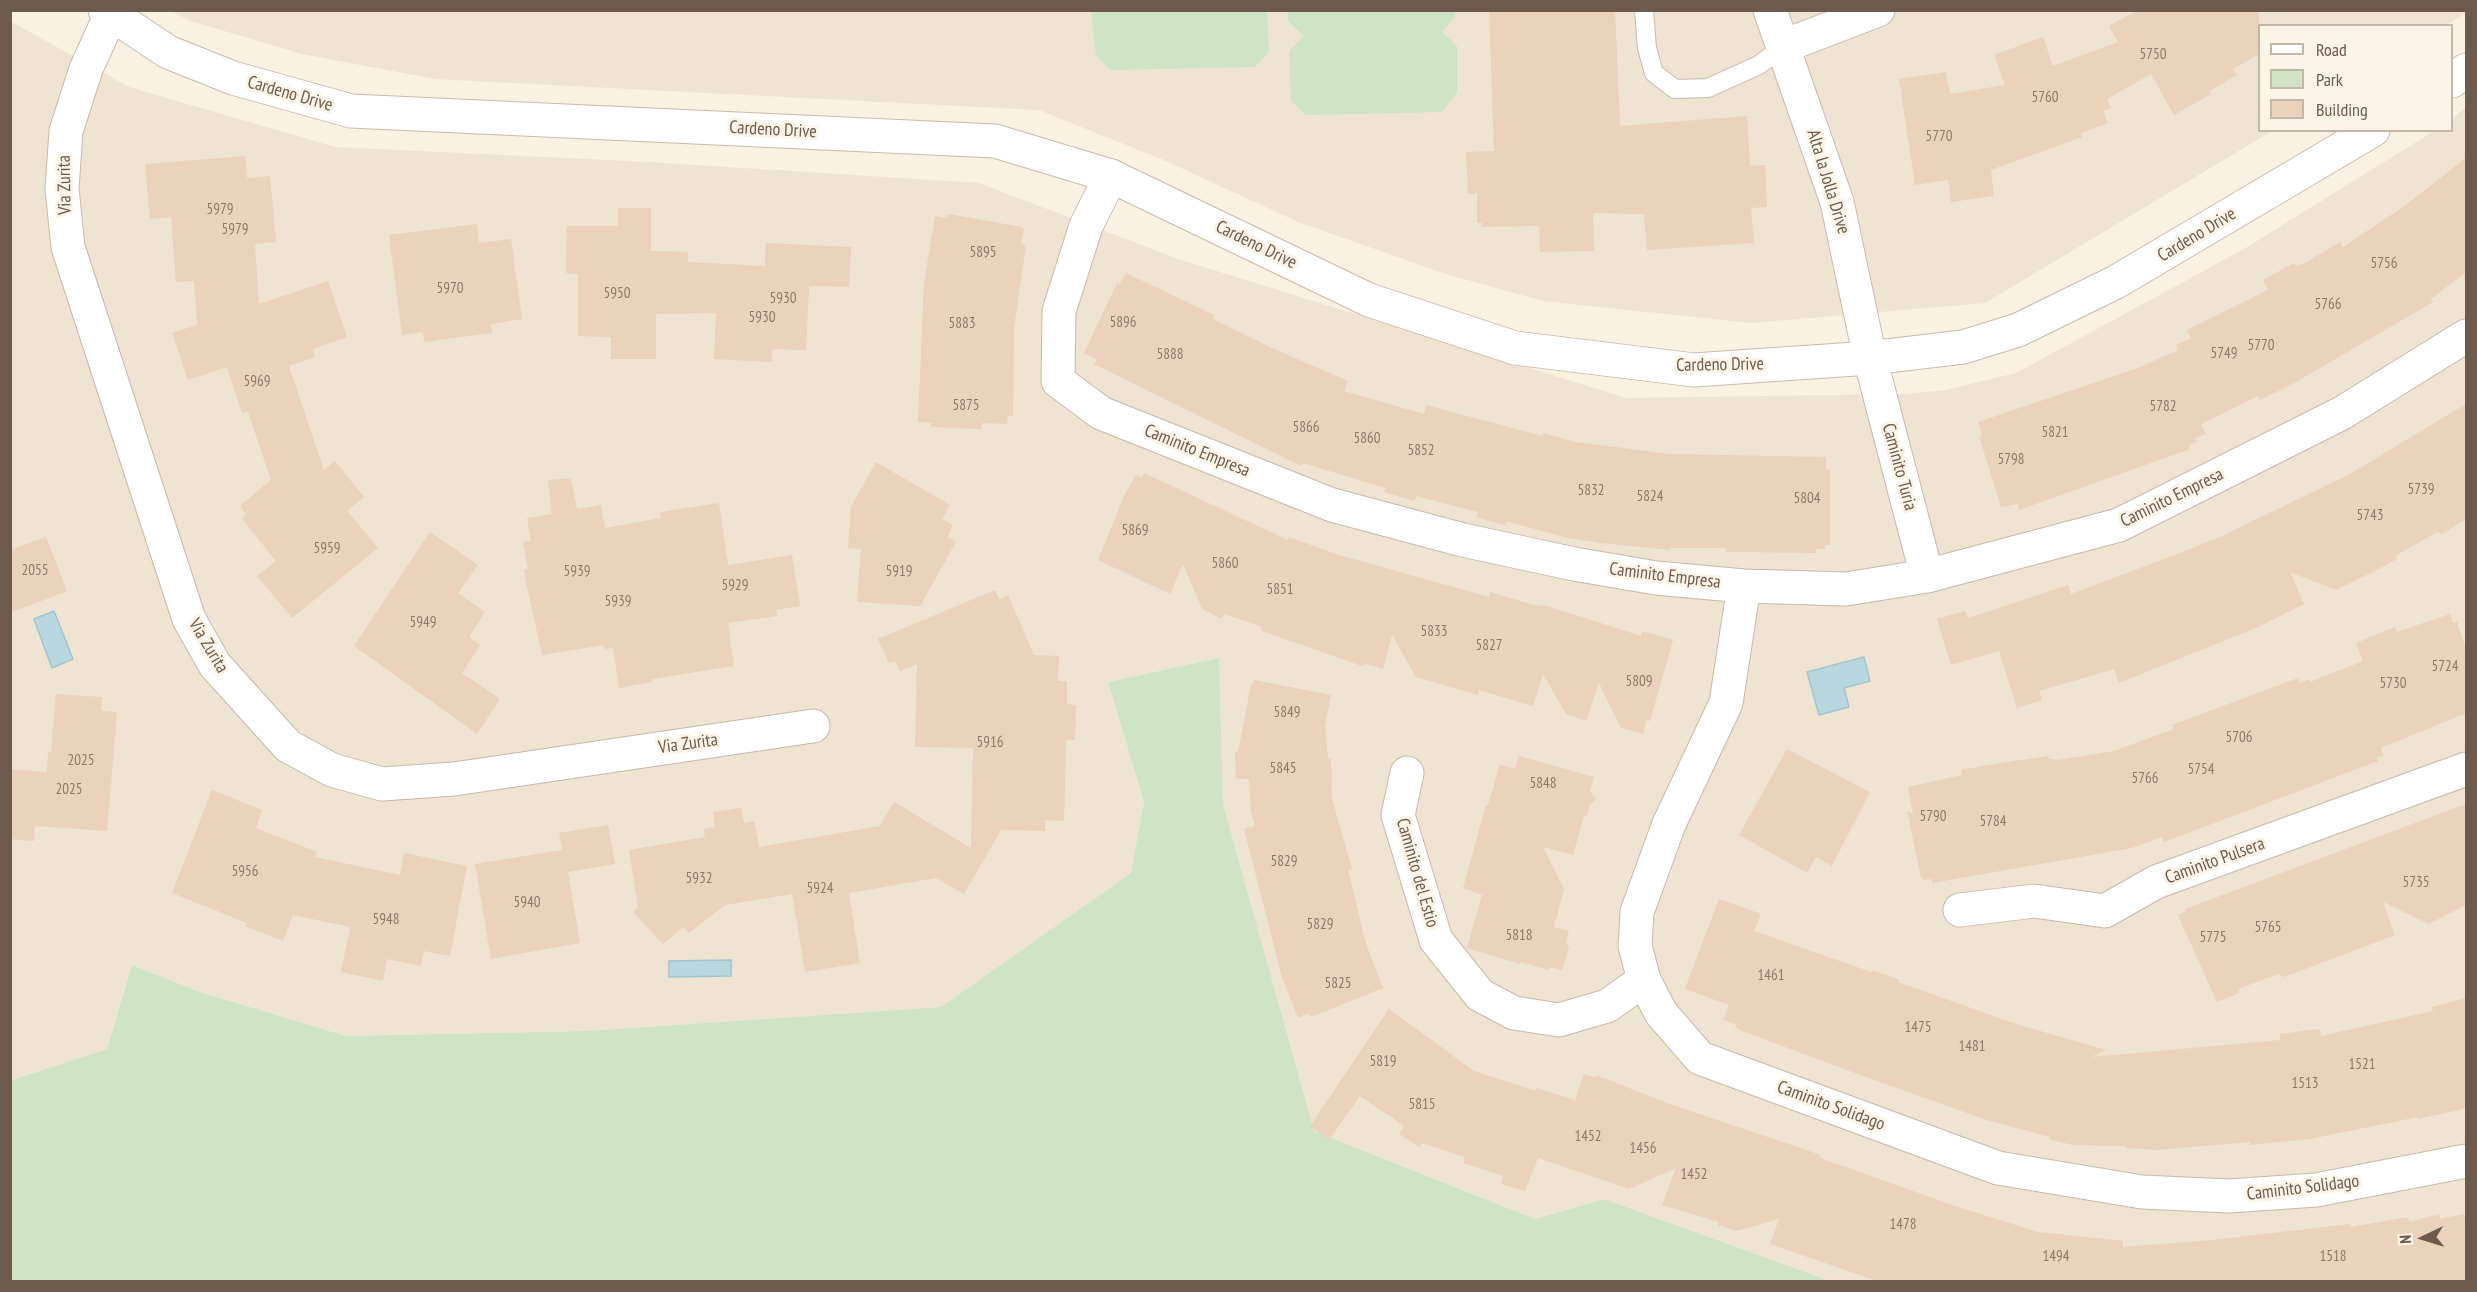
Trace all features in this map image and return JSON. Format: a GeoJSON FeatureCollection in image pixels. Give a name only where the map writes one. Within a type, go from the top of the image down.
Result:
{"type":"FeatureCollection","features":[{"type":"Feature","properties":{"kind":"street","name":"Alta la Jolla Drive"},"geometry":{"type":"LineString","coordinates":[[1770,10],[1837,202],[1870,358]]}},
{"type":"Feature","properties":{"kind":"street"},"geometry":{"type":"LineString","coordinates":[[1784,46],[1878,10]]}},
{"type":"Feature","properties":{"kind":"street","name":"Cardeno Drive"},"geometry":{"type":"LineString","coordinates":[[108,12],[168,52],[233,78],[351,111],[994,141],[1111,176],[1369,300],[1515,348],[1694,370],[1870,358],[1963,347],[2018,330],[2116,282],[2370,132]]}},
{"type":"Feature","properties":{"kind":"street","name":"Via Zurita"},"geometry":{"type":"LineString","coordinates":[[108,12],[66,131],[62,189],[68,247],[189,619],[215,665],[288,746],[332,770],[382,784],[454,779],[813,726]]}},
{"type":"Feature","properties":{"kind":"street"},"geometry":{"type":"LineString","coordinates":[[2453,80],[2466,70]]}},
{"type":"Feature","properties":{"kind":"street","name":"Caminito Empresa"},"geometry":{"type":"LineString","coordinates":[[1111,176],[1086,226],[1059,311],[1058,381],[1101,413],[1332,505],[1463,540],[1574,564],[1656,578],[1744,586],[1846,589],[1927,576],[2119,525],[2342,413],[2466,336]]}},
{"type":"Feature","properties":{"kind":"street","name":"Caminito Turia"},"geometry":{"type":"LineString","coordinates":[[1870,358],[1927,576]]}},
{"type":"Feature","properties":{"kind":"street","name":"Caminito Solidago"},"geometry":{"type":"LineString","coordinates":[[1744,586],[1726,703],[1669,824],[1637,912],[1635,946],[1644,980],[1660,1013],[1700,1058],[1998,1168],[2142,1192],[2229,1196],[2316,1190],[2466,1161]]}},
{"type":"Feature","properties":{"kind":"street","name":"Caminito Pulsera"},"geometry":{"type":"LineString","coordinates":[[1960,910],[2034,900],[2105,911],[2156,882],[2466,769]]}},
{"type":"Feature","properties":{"kind":"street","name":"Caminito del Estio"},"geometry":{"type":"LineString","coordinates":[[1407,773],[1398,815],[1436,940],[1480,995],[1514,1013],[1559,1020],[1607,1006],[1644,980]]}},
{"type":"Feature","properties":{"kind":"lane"},"geometry":{"type":"LineString","coordinates":[[1644,10],[1647,48],[1654,74],[1675,89],[1708,88],[1759,65],[1784,46]]}},
{"type":"Feature","properties":{"kind":"shaded area"},"geometry":{"type":"Polygon","coordinates":[[[2466,10],[2466,13],[2448,24],[2258,24],[2258,132],[2270,132],[1985,303],[1751,323],[1543,301],[1446,274],[1298,222],[1166,161],[1039,110],[435,79],[302,54],[191,21],[171,11],[2466,10]]]}},
{"type":"Feature","properties":{"kind":"shaded area"},"geometry":{"type":"Polygon","coordinates":[[[10,21],[129,87],[335,147],[649,162],[979,183],[1178,259],[1626,398],[1907,394],[1946,390],[2016,373],[2244,249],[2432,132],[2453,132],[2453,118],[2466,107],[2466,1281],[1830,1281],[1604,1199],[1537,1219],[1314,1131],[1223,804],[1219,658],[1108,682],[1144,802],[1131,873],[941,1007],[587,1031],[346,1036],[200,992],[132,965],[107,1049],[11,1081],[10,21]]]}},
{"type":"Feature","properties":{"kind":"green space"},"geometry":{"type":"Polygon","coordinates":[[[1091,11],[1267,11],[1269,52],[1255,67],[1110,70],[1096,55],[1091,11]]]}},
{"type":"Feature","properties":{"kind":"green space"},"geometry":{"type":"Polygon","coordinates":[[[1288,11],[1455,11],[1455,17],[1442,32],[1457,46],[1457,92],[1442,112],[1306,115],[1291,101],[1289,51],[1304,36],[1288,21],[1288,11]]]}},
{"type":"Feature","properties":{"kind":"green space"},"geometry":{"type":"Polygon","coordinates":[[[1219,658],[1223,804],[1314,1131],[1536,1219],[1604,1199],[1830,1281],[11,1281],[10,1081],[107,1049],[132,965],[200,992],[346,1036],[587,1031],[941,1007],[1131,873],[1144,802],[1108,682],[1219,658]]]}},
{"type":"Feature","properties":{"kind":"water"},"geometry":{"type":"Polygon","coordinates":[[[54,611],[73,659],[52,668],[34,619],[54,611]]]}},
{"type":"Feature","properties":{"kind":"water"},"geometry":{"type":"Polygon","coordinates":[[[1864,657],[1870,681],[1844,688],[1849,707],[1819,715],[1807,672],[1864,657]]]}},
{"type":"Feature","properties":{"kind":"water"},"geometry":{"type":"Polygon","coordinates":[[[731,960],[731,976],[669,977],[669,961],[731,960]]]}},
{"type":"Feature","properties":{"kind":"building"},"geometry":{"type":"Polygon","coordinates":[[[1489,10],[1615,11],[1620,126],[1747,116],[1750,166],[1765,165],[1767,207],[1751,208],[1754,243],[1647,250],[1644,214],[1593,213],[1594,251],[1540,252],[1539,226],[1482,227],[1482,223],[1477,223],[1477,194],[1468,194],[1466,152],[1494,151],[1489,10]]]}},
{"type":"Feature","properties":{"kind":"building"},"geometry":{"type":"Polygon","coordinates":[[[2138,10],[2259,10],[2258,55],[2233,69],[2237,75],[2209,91],[2211,94],[2174,115],[2151,74],[2107,99],[2111,108],[2103,111],[2108,123],[2081,133],[2082,137],[1991,170],[1994,196],[1951,202],[1948,180],[1915,185],[1899,79],[1946,72],[1950,94],[2005,85],[1994,55],[2043,37],[2053,66],[2118,42],[2109,26],[2138,10]]]}},
{"type":"Feature","properties":{"kind":"building"},"geometry":{"type":"Polygon","coordinates":[[[245,156],[247,178],[270,176],[276,242],[255,244],[259,304],[328,281],[347,337],[313,349],[315,357],[289,366],[324,470],[335,461],[364,497],[347,511],[378,548],[292,618],[257,576],[276,561],[242,519],[246,514],[240,506],[271,480],[248,412],[242,413],[227,367],[188,380],[172,333],[197,325],[194,281],[176,282],[171,217],[150,219],[145,164],[245,156]]]}},
{"type":"Feature","properties":{"kind":"building"},"geometry":{"type":"Polygon","coordinates":[[[2466,158],[2466,272],[2431,299],[2433,302],[2289,386],[2260,400],[2258,396],[2201,424],[2206,434],[2195,438],[2197,442],[2189,445],[2190,449],[2019,510],[2018,504],[2001,507],[1979,436],[1982,435],[1978,422],[2138,368],[2178,350],[2176,345],[2191,338],[2187,330],[2268,290],[2263,280],[2294,263],[2296,266],[2305,263],[2340,242],[2343,247],[2403,207],[2466,158]]]}},
{"type":"Feature","properties":{"kind":"building"},"geometry":{"type":"Polygon","coordinates":[[[618,208],[651,208],[651,251],[688,252],[688,262],[765,266],[766,243],[851,247],[849,287],[809,286],[806,350],[772,349],[772,362],[714,359],[716,313],[656,314],[656,359],[611,359],[611,337],[578,336],[578,274],[566,273],[567,226],[618,226],[618,208]]]}},
{"type":"Feature","properties":{"kind":"building"},"geometry":{"type":"Polygon","coordinates":[[[948,214],[1022,227],[1024,230],[1021,244],[1026,245],[1014,327],[1013,416],[1008,416],[1007,424],[982,423],[981,429],[931,427],[931,423],[918,422],[924,283],[935,216],[947,218],[948,214]]]}},
{"type":"Feature","properties":{"kind":"building"},"geometry":{"type":"Polygon","coordinates":[[[477,224],[479,243],[511,239],[522,319],[491,324],[492,333],[424,342],[423,332],[402,335],[389,235],[477,224]]]}},
{"type":"Feature","properties":{"kind":"building"},"geometry":{"type":"Polygon","coordinates":[[[1126,273],[1214,315],[1213,319],[1272,348],[1348,381],[1344,391],[1424,414],[1426,405],[1542,436],[1543,433],[1575,442],[1670,454],[1826,457],[1826,469],[1830,470],[1830,545],[1825,545],[1825,549],[1816,549],[1816,553],[1726,552],[1726,548],[1670,548],[1670,550],[1601,543],[1568,538],[1506,521],[1505,525],[1476,517],[1478,512],[1416,496],[1414,501],[1384,492],[1385,488],[1303,463],[1301,466],[1094,364],[1097,359],[1084,353],[1117,283],[1120,284],[1126,273]]]}},
{"type":"Feature","properties":{"kind":"building"},"geometry":{"type":"Polygon","coordinates":[[[2466,404],[2466,519],[2442,534],[2437,532],[2395,556],[2397,559],[2375,571],[2336,590],[2290,572],[2304,604],[2258,627],[2119,683],[2114,669],[2039,691],[2042,700],[2017,708],[1999,651],[1951,665],[1937,619],[1965,611],[1968,618],[2068,585],[2071,594],[2222,536],[2350,474],[2466,404]]]}},
{"type":"Feature","properties":{"kind":"building"},"geometry":{"type":"Polygon","coordinates":[[[876,462],[950,505],[942,519],[953,525],[947,537],[956,542],[920,606],[857,602],[861,549],[848,548],[851,507],[876,462]]]}},
{"type":"Feature","properties":{"kind":"building"},"geometry":{"type":"Polygon","coordinates":[[[1144,473],[1288,540],[1289,537],[1339,555],[1489,597],[1490,592],[1537,606],[1544,605],[1641,636],[1642,632],[1650,633],[1673,640],[1650,721],[1646,720],[1643,734],[1621,728],[1599,683],[1586,721],[1566,714],[1543,674],[1533,706],[1479,690],[1478,695],[1416,677],[1392,635],[1383,669],[1366,664],[1362,666],[1262,631],[1260,626],[1224,614],[1222,619],[1202,609],[1183,564],[1170,594],[1098,560],[1124,496],[1136,475],[1142,478],[1144,473]]]}},
{"type":"Feature","properties":{"kind":"building"},"geometry":{"type":"Polygon","coordinates":[[[571,478],[577,509],[601,505],[605,528],[661,518],[660,512],[719,503],[728,565],[792,555],[800,606],[776,610],[777,616],[728,623],[734,666],[652,679],[652,682],[619,688],[613,648],[605,649],[604,645],[542,655],[526,582],[524,569],[528,569],[523,542],[531,541],[527,518],[552,514],[548,480],[571,478]]]}},
{"type":"Feature","properties":{"kind":"building"},"geometry":{"type":"Polygon","coordinates":[[[430,532],[478,565],[458,593],[485,612],[469,637],[480,645],[462,673],[500,699],[477,734],[354,646],[430,532]]]}},
{"type":"Feature","properties":{"kind":"building"},"geometry":{"type":"Polygon","coordinates":[[[46,537],[67,591],[10,613],[10,550],[46,537]]]}},
{"type":"Feature","properties":{"kind":"building"},"geometry":{"type":"Polygon","coordinates":[[[995,590],[999,599],[1008,595],[1034,655],[1059,656],[1058,681],[1067,681],[1067,704],[1076,705],[1075,740],[1066,740],[1064,821],[1045,820],[1045,831],[1001,830],[964,894],[936,878],[849,893],[860,963],[805,972],[792,894],[725,905],[689,933],[683,927],[663,944],[633,912],[638,907],[629,850],[705,837],[704,829],[715,827],[713,812],[741,808],[744,823],[754,821],[759,847],[880,826],[894,802],[971,848],[973,748],[915,747],[917,664],[900,671],[895,661],[889,663],[878,639],[995,590]]]}},
{"type":"Feature","properties":{"kind":"building"},"geometry":{"type":"Polygon","coordinates":[[[2450,614],[2453,623],[2457,622],[2466,649],[2466,713],[2381,748],[2383,756],[2376,758],[2378,761],[2164,842],[2162,837],[2132,848],[1932,883],[1932,879],[1924,880],[1921,877],[1907,811],[1913,814],[1908,787],[1962,775],[1961,770],[1994,764],[2048,756],[2049,759],[2058,760],[2114,751],[2174,729],[2172,725],[2298,678],[2300,683],[2309,679],[2310,682],[2363,661],[2356,643],[2395,627],[2397,632],[2450,614]]]}},
{"type":"Feature","properties":{"kind":"building"},"geometry":{"type":"Polygon","coordinates":[[[1254,680],[1331,695],[1325,726],[1328,758],[1331,759],[1332,799],[1352,869],[1348,870],[1366,944],[1383,988],[1311,1017],[1309,1013],[1298,1018],[1282,977],[1244,829],[1255,826],[1251,812],[1249,779],[1236,779],[1235,752],[1238,752],[1251,684],[1254,680]]]}},
{"type":"Feature","properties":{"kind":"building"},"geometry":{"type":"Polygon","coordinates":[[[56,694],[102,697],[101,711],[117,712],[107,831],[35,826],[34,841],[10,839],[10,769],[47,772],[56,694]]]}},
{"type":"Feature","properties":{"kind":"building"},"geometry":{"type":"Polygon","coordinates":[[[1787,749],[1870,792],[1832,866],[1816,857],[1807,873],[1739,835],[1787,749]]]}},
{"type":"Feature","properties":{"kind":"building"},"geometry":{"type":"Polygon","coordinates":[[[1519,756],[1594,777],[1590,791],[1596,800],[1590,804],[1587,816],[1584,816],[1573,855],[1543,847],[1564,889],[1554,927],[1569,931],[1566,942],[1569,947],[1562,970],[1550,967],[1549,970],[1521,962],[1520,964],[1467,948],[1482,895],[1463,888],[1500,764],[1515,769],[1519,756]]]}},
{"type":"Feature","properties":{"kind":"building"},"geometry":{"type":"Polygon","coordinates":[[[212,790],[262,810],[256,828],[317,852],[315,857],[400,875],[404,853],[467,866],[450,956],[424,951],[421,966],[387,959],[383,981],[341,972],[350,927],[293,915],[283,941],[245,926],[247,923],[172,893],[212,790]]]}},
{"type":"Feature","properties":{"kind":"building"},"geometry":{"type":"Polygon","coordinates":[[[2466,804],[2466,905],[2429,924],[2383,902],[2395,935],[2284,977],[2278,974],[2238,989],[2239,993],[2217,1002],[2178,915],[2186,911],[2185,909],[2466,804]]]}},
{"type":"Feature","properties":{"kind":"building"},"geometry":{"type":"Polygon","coordinates":[[[608,825],[615,864],[568,872],[580,943],[491,959],[475,864],[562,850],[559,833],[608,825]]]}},
{"type":"Feature","properties":{"kind":"building"},"geometry":{"type":"Polygon","coordinates":[[[1719,899],[1761,914],[1754,931],[1871,972],[1872,970],[1899,980],[1898,982],[2016,1024],[2106,1050],[2091,1057],[2280,1040],[2280,1034],[2320,1029],[2321,1036],[2433,1011],[2432,1007],[2466,998],[2466,1106],[2463,1109],[2418,1119],[2418,1117],[2310,1139],[2250,1145],[2250,1142],[2157,1150],[2126,1148],[2126,1146],[2072,1145],[2049,1139],[2050,1137],[1987,1120],[1863,1076],[1742,1031],[1735,1027],[1736,1024],[1723,1020],[1729,1005],[1685,989],[1719,899]]]}},
{"type":"Feature","properties":{"kind":"building"},"geometry":{"type":"Polygon","coordinates":[[[1389,1009],[1474,1071],[1536,1091],[1537,1088],[1575,1100],[1584,1074],[1595,1078],[1596,1075],[1667,1103],[1821,1155],[1820,1158],[1955,1206],[2038,1232],[2123,1241],[2123,1247],[2212,1240],[2350,1224],[2351,1227],[2402,1218],[2408,1218],[2409,1222],[2439,1214],[2440,1219],[2464,1214],[2466,1281],[1877,1281],[1770,1244],[1779,1219],[1736,1231],[1718,1225],[1719,1222],[1662,1205],[1676,1168],[1629,1189],[1538,1158],[1525,1191],[1501,1184],[1503,1176],[1463,1163],[1465,1157],[1422,1143],[1419,1147],[1399,1134],[1404,1126],[1360,1096],[1329,1140],[1310,1126],[1389,1009]]]}}]}
